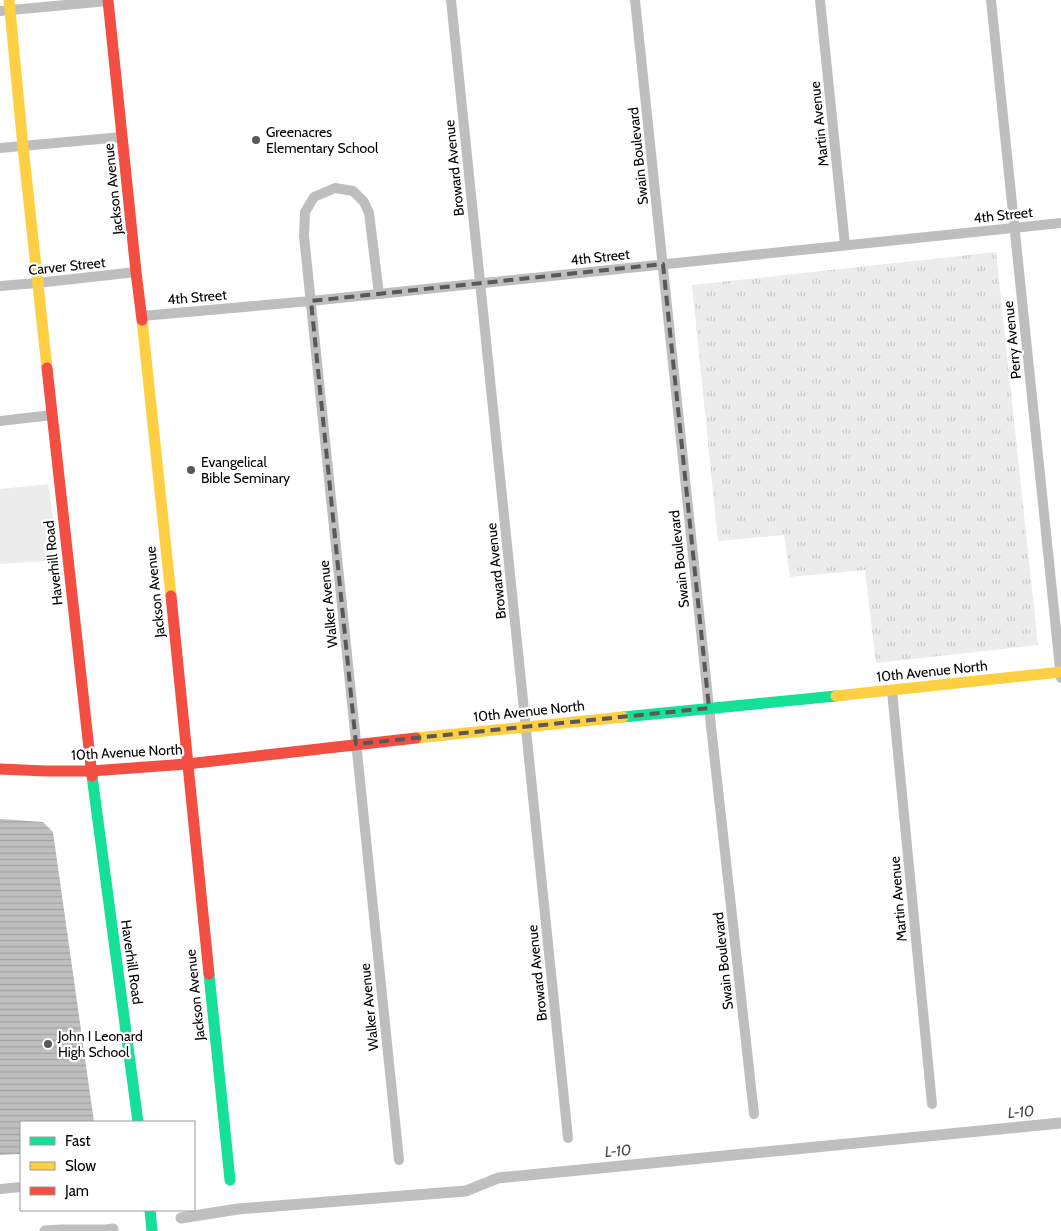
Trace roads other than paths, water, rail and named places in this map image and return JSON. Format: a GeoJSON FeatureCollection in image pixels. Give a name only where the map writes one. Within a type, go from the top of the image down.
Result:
{"type":"FeatureCollection","features":[{"type":"Feature","properties":{"kind":"street","name":"Broward Avenue"},"geometry":{"type":"LineString","coordinates":[[451,0],[568,1138]]}},
{"type":"Feature","properties":{"kind":"street","name":"Swain Boulevard"},"geometry":{"type":"LineString","coordinates":[[636,0],[709,708],[754,1114]]}},
{"type":"Feature","properties":{"kind":"street","name":"Martin Avenue"},"geometry":{"type":"LineString","coordinates":[[820,0],[845,245]]}},
{"type":"Feature","properties":{"kind":"street","name":"Perry Avenue"},"geometry":{"type":"LineString","coordinates":[[991,0],[1061,678]]}},
{"type":"Feature","properties":{"kind":"street"},"geometry":{"type":"LineString","coordinates":[[6,7],[108,1]]}},
{"type":"Feature","properties":{"kind":"street","name":"Jackson Avenue"},"geometry":{"type":"LineString","coordinates":[[108,1],[230,1180]]}},
{"type":"Feature","properties":{"kind":"street","name":"Haverhill Road"},"geometry":{"type":"LineString","coordinates":[[6,7],[91,771],[138,1121]]}},
{"type":"Feature","properties":{"kind":"street"},"geometry":{"type":"LineString","coordinates":[[0,148],[122,137]]}},
{"type":"Feature","properties":{"kind":"street","name":"Walker Avenue"},"geometry":{"type":"LineString","coordinates":[[379,294],[369,213],[364,202],[353,191],[335,188],[314,197],[304,212],[304,236],[399,1160]]}},
{"type":"Feature","properties":{"kind":"street","name":"4th Street"},"geometry":{"type":"LineString","coordinates":[[142,316],[311,301],[1061,223]]}},
{"type":"Feature","properties":{"kind":"street","name":"Carver Street"},"geometry":{"type":"LineString","coordinates":[[0,286],[136,272]]}},
{"type":"Feature","properties":{"kind":"street"},"geometry":{"type":"LineString","coordinates":[[0,421],[52,415]]}},
{"type":"Feature","properties":{"kind":"street","name":"10th Avenue North"},"geometry":{"type":"LineString","coordinates":[[0,769],[46,772],[91,771],[187,764],[526,726],[892,691],[1061,672]]}},
{"type":"Feature","properties":{"kind":"street","name":"Martin Avenue"},"geometry":{"type":"LineString","coordinates":[[892,691],[932,1104]]}},
{"type":"Feature","properties":{"kind":"street"},"geometry":{"type":"LineString","coordinates":[[0,1189],[20,1187]]}},
{"type":"Feature","properties":{"kind":"street"},"geometry":{"type":"LineString","coordinates":[[150,1211],[152,1231]]}},
{"type":"Feature","properties":{"kind":"waterway","name":"L-10"},"geometry":{"type":"LineString","coordinates":[[181,1218],[238,1209],[466,1191],[498,1178],[1061,1123]]}},
{"type":"Feature","properties":{"kind":"waterway","name":"L-10"},"geometry":{"type":"LineString","coordinates":[[45,1231],[113,1229]]}},
{"type":"Feature","properties":{"kind":"place","name":"Greenacres Elementary School"},"geometry":{"type":"Point","coordinates":[256,140]}},
{"type":"Feature","properties":{"kind":"place","name":"Evangelical Bible Seminary"},"geometry":{"type":"Point","coordinates":[191,470]}},
{"type":"Feature","properties":{"kind":"place","name":"John I Leonard High School"},"geometry":{"type":"Point","coordinates":[48,1044]}}]}
